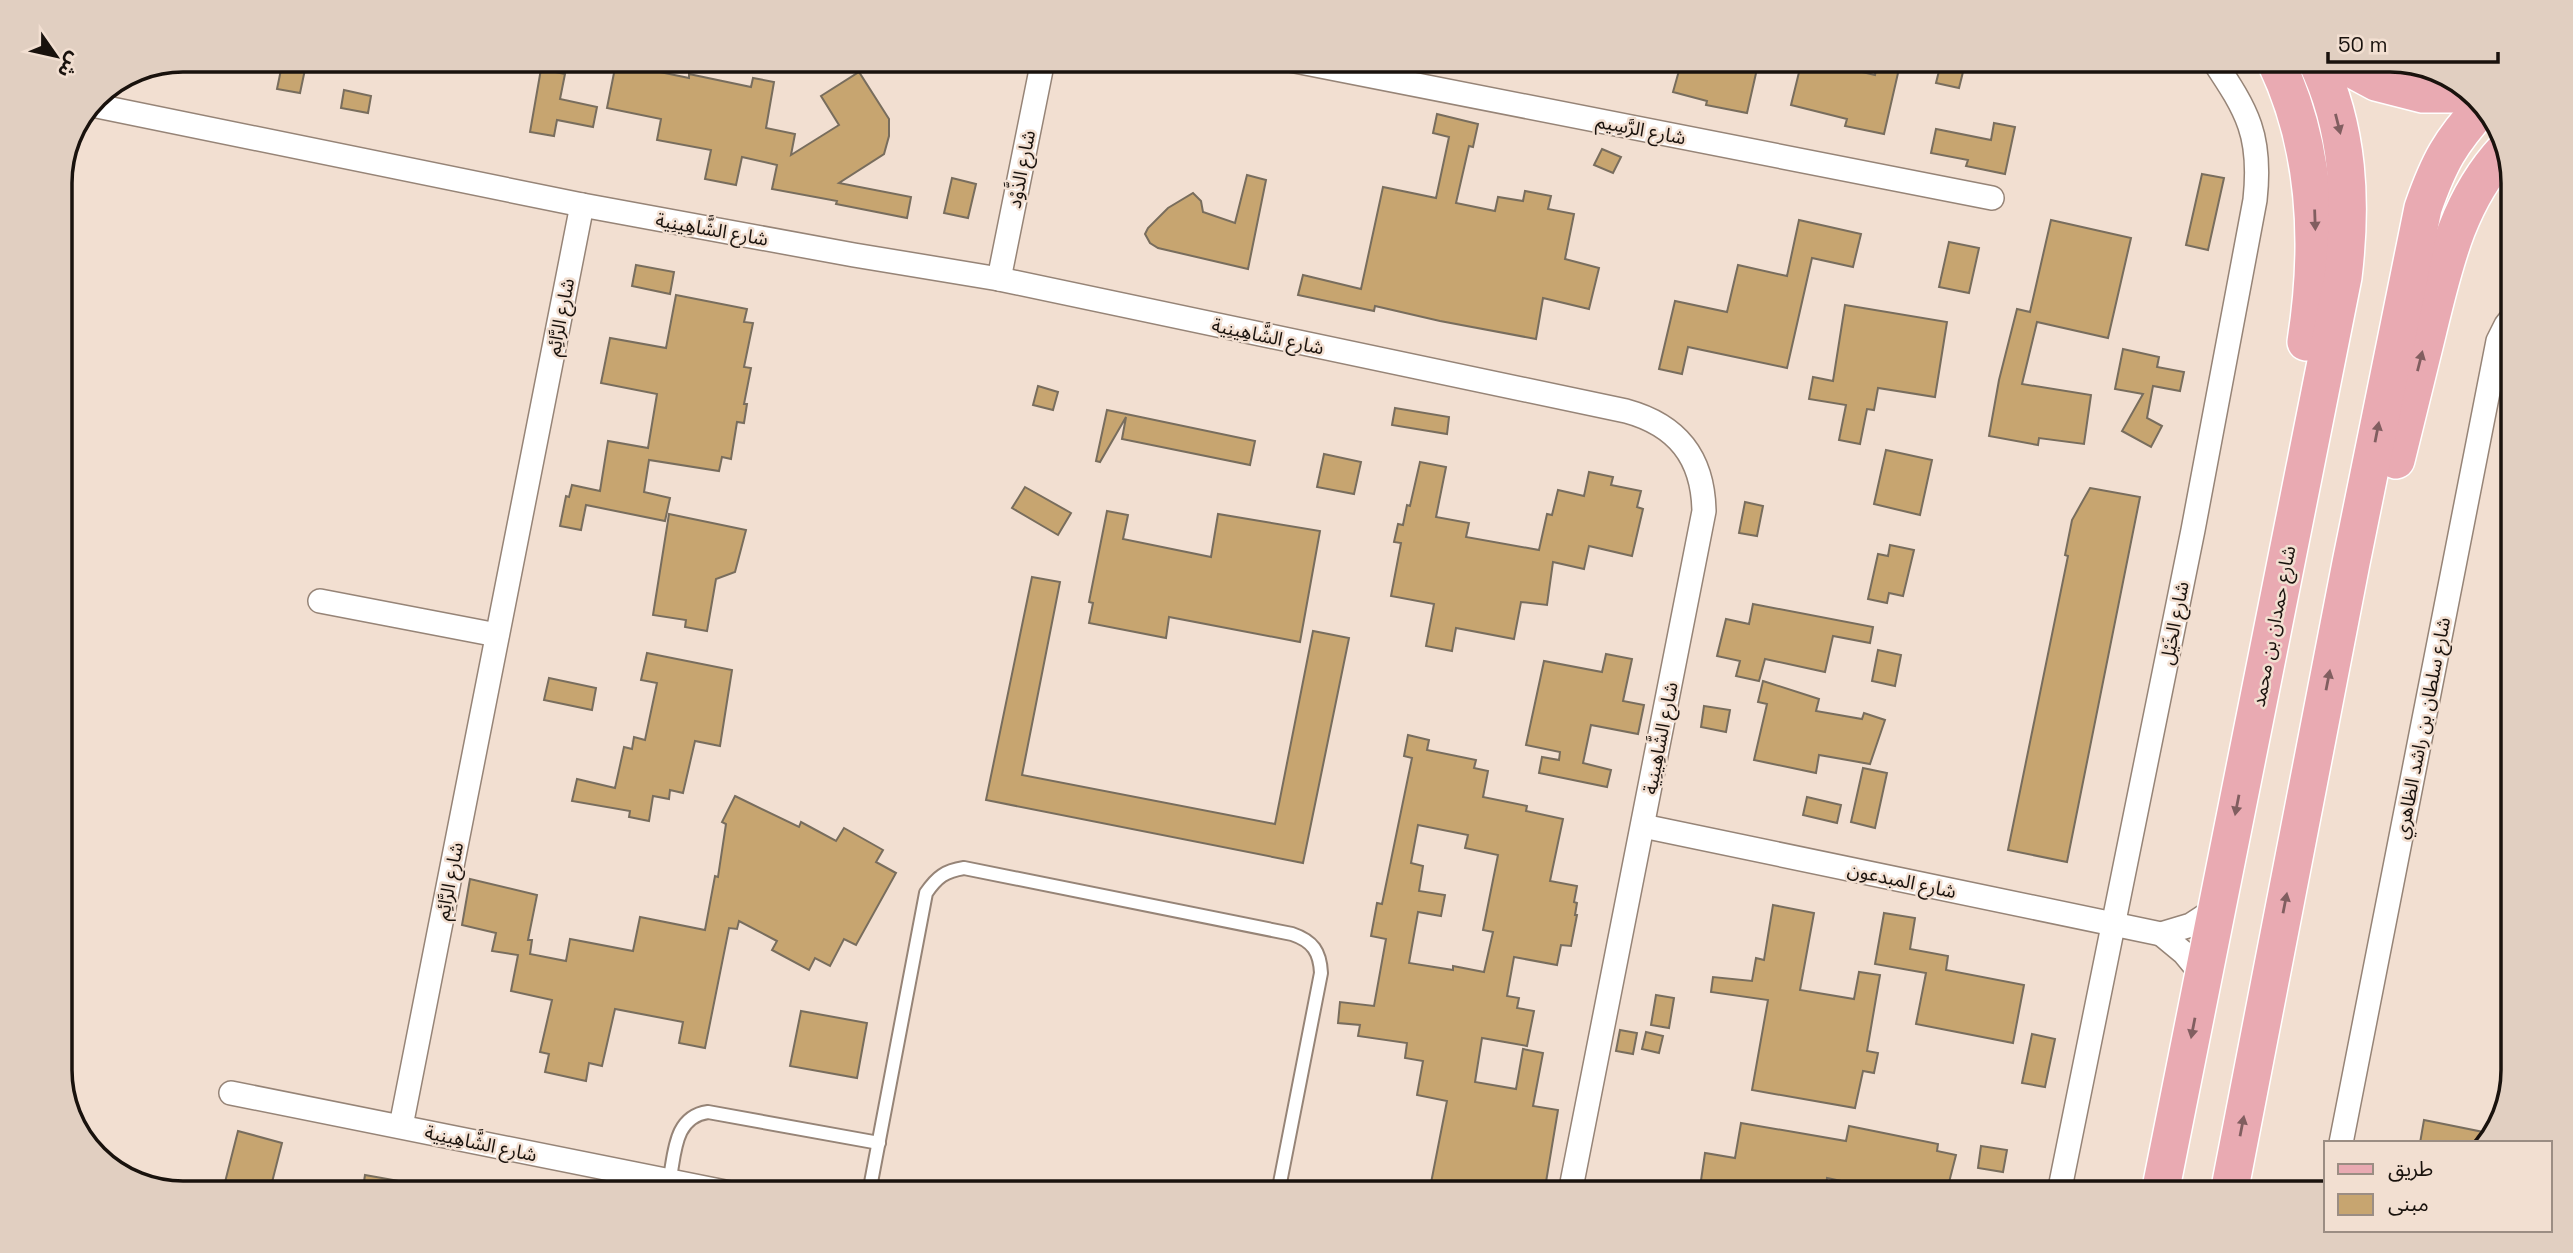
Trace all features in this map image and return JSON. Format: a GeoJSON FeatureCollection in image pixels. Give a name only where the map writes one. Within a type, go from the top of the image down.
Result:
{"type":"FeatureCollection","features":[{"type":"Feature","properties":{"kind":"main road"},"geometry":{"type":"LineString","coordinates":[[2246,758],[2240,720],[2242,682],[2306,343],[2316,251],[2308,158],[2297,113],[2280,72]]}},
{"type":"Feature","properties":{"kind":"main road","name":"شارع حمدان بن محمد"},"geometry":{"type":"LineString","coordinates":[[2163,1181],[2343,277],[2348,234],[2348,190],[2343,147],[2333,104],[2321,72]]}},
{"type":"Feature","properties":{"kind":"main road"},"geometry":{"type":"LineString","coordinates":[[2357,72],[2376,82],[2423,94],[2456,94]]}},
{"type":"Feature","properties":{"kind":"main road"},"geometry":{"type":"LineString","coordinates":[[2232,1181],[2351,563],[2423,208],[2436,169],[2457,134],[2476,113]]}},
{"type":"Feature","properties":{"kind":"main road"},"geometry":{"type":"LineString","coordinates":[[2351,563],[2391,481],[2455,230],[2470,197],[2488,167],[2498,157]]}},
{"type":"Feature","properties":{"kind":"street","name":"شارع الذَّوْد"},"geometry":{"type":"LineString","coordinates":[[999,278],[1041,72]]}},
{"type":"Feature","properties":{"kind":"street","name":"شارع الرَّسِيم"},"geometry":{"type":"LineString","coordinates":[[1351,72],[1992,198]]}},
{"type":"Feature","properties":{"kind":"street","name":"شارع الخَيْل"},"geometry":{"type":"LineString","coordinates":[[2062,1181],[2193,530],[2257,181],[2256,144],[2248,117],[2221,72]]}},
{"type":"Feature","properties":{"kind":"street","name":"شارع الشَّاهِينِية"},"geometry":{"type":"LineString","coordinates":[[102,107],[582,205],[854,255],[999,278],[1626,411],[1658,423],[1672,433],[1689,453],[1700,476],[1704,511],[1573,1181]]}},
{"type":"Feature","properties":{"kind":"street","name":"شارع الرَّائِم"},"geometry":{"type":"LineString","coordinates":[[401,1126],[582,205]]}},
{"type":"Feature","properties":{"kind":"street","name":"شارع سلطان بن راشد الظاهري"},"geometry":{"type":"LineString","coordinates":[[2341,1141],[2501,335]]}},
{"type":"Feature","properties":{"kind":"street"},"geometry":{"type":"LineString","coordinates":[[320,601],[497,635]]}},
{"type":"Feature","properties":{"kind":"street","name":"شارع المبدعون"},"geometry":{"type":"LineString","coordinates":[[1643,826],[2161,934],[2184,953],[2203,976]]}},
{"type":"Feature","properties":{"kind":"street"},"geometry":{"type":"LineString","coordinates":[[2161,934],[2190,925],[2217,908]]}},
{"type":"Feature","properties":{"kind":"street","name":"شارع الشَّاهِينِية"},"geometry":{"type":"LineString","coordinates":[[231,1093],[660,1181]]}},
{"type":"Feature","properties":{"kind":"lane"},"geometry":{"type":"LineString","coordinates":[[872,1181],[926,893],[935,880],[948,871],[964,868],[1293,934],[1305,938],[1315,947],[1321,973],[1281,1181]]}},
{"type":"Feature","properties":{"kind":"lane"},"geometry":{"type":"LineString","coordinates":[[669,1181],[680,1133],[685,1121],[695,1114],[708,1112],[879,1143]]}},
{"type":"Feature","properties":{"kind":"lane"},"geometry":{"type":"LineString","coordinates":[[2155,1181],[2169,1149]]}},
{"type":"Feature","properties":{"kind":"building"},"geometry":{"type":"Polygon","coordinates":[[[281,72],[304,72],[300,93],[277,89],[281,72]]]}},
{"type":"Feature","properties":{"kind":"building"},"geometry":{"type":"Polygon","coordinates":[[[540,72],[565,74],[560,99],[597,107],[593,127],[557,120],[554,136],[530,132],[540,72]]]}},
{"type":"Feature","properties":{"kind":"building"},"geometry":{"type":"Polygon","coordinates":[[[614,72],[660,72],[689,78],[689,74],[751,87],[753,78],[774,82],[766,128],[795,134],[791,155],[839,125],[821,96],[859,72],[889,119],[889,136],[884,154],[839,183],[911,197],[907,218],[772,189],[777,165],[742,157],[736,185],[705,179],[711,150],[657,140],[661,119],[607,108],[614,72]]]}},
{"type":"Feature","properties":{"kind":"building"},"geometry":{"type":"Polygon","coordinates":[[[1679,72],[1756,72],[1747,113],[1706,105],[1707,101],[1673,92],[1679,72]]]}},
{"type":"Feature","properties":{"kind":"building"},"geometry":{"type":"Polygon","coordinates":[[[1799,72],[1862,72],[1875,75],[1876,72],[1898,72],[1884,134],[1845,126],[1847,119],[1791,105],[1799,72]]]}},
{"type":"Feature","properties":{"kind":"building"},"geometry":{"type":"Polygon","coordinates":[[[1939,72],[1963,72],[1959,88],[1936,83],[1939,72]]]}},
{"type":"Feature","properties":{"kind":"building"},"geometry":{"type":"Polygon","coordinates":[[[344,90],[371,96],[368,113],[341,108],[344,90]]]}},
{"type":"Feature","properties":{"kind":"building"},"geometry":{"type":"Polygon","coordinates":[[[1437,114],[1478,124],[1473,147],[1469,146],[1456,203],[1495,211],[1498,197],[1523,201],[1525,191],[1551,196],[1548,209],[1574,214],[1565,259],[1599,268],[1589,309],[1543,298],[1536,339],[1375,306],[1374,311],[1298,295],[1303,275],[1361,289],[1383,187],[1436,198],[1449,137],[1433,133],[1437,114]]]}},
{"type":"Feature","properties":{"kind":"building"},"geometry":{"type":"Polygon","coordinates":[[[1994,123],[2015,127],[2005,174],[1966,166],[1968,160],[1931,153],[1936,129],[1991,140],[1994,123]]]}},
{"type":"Feature","properties":{"kind":"building"},"geometry":{"type":"Polygon","coordinates":[[[1602,149],[1621,157],[1613,173],[1594,165],[1602,149]]]}},
{"type":"Feature","properties":{"kind":"building"},"geometry":{"type":"Polygon","coordinates":[[[2202,174],[2224,178],[2208,250],[2186,245],[2202,174]]]}},
{"type":"Feature","properties":{"kind":"building"},"geometry":{"type":"Polygon","coordinates":[[[1247,175],[1266,180],[1248,269],[1158,248],[1150,243],[1145,234],[1148,228],[1168,208],[1193,193],[1201,201],[1203,212],[1235,223],[1247,175]]]}},
{"type":"Feature","properties":{"kind":"building"},"geometry":{"type":"Polygon","coordinates":[[[952,178],[976,184],[968,218],[944,213],[952,178]]]}},
{"type":"Feature","properties":{"kind":"building"},"geometry":{"type":"Polygon","coordinates":[[[1799,220],[1861,234],[1853,267],[1812,258],[1787,368],[1688,347],[1682,374],[1659,369],[1675,301],[1727,312],[1738,265],[1787,276],[1799,220]]]}},
{"type":"Feature","properties":{"kind":"building"},"geometry":{"type":"Polygon","coordinates":[[[2051,220],[2131,238],[2108,338],[2037,322],[2022,384],[2091,395],[2084,444],[2039,438],[2038,445],[1989,436],[1999,380],[2017,309],[2030,312],[2051,220]]]}},
{"type":"Feature","properties":{"kind":"building"},"geometry":{"type":"Polygon","coordinates":[[[1949,242],[1979,248],[1969,293],[1939,287],[1949,242]]]}},
{"type":"Feature","properties":{"kind":"building"},"geometry":{"type":"Polygon","coordinates":[[[636,265],[674,272],[670,294],[632,286],[636,265]]]}},
{"type":"Feature","properties":{"kind":"building"},"geometry":{"type":"Polygon","coordinates":[[[676,295],[747,309],[744,322],[753,323],[744,367],[751,368],[744,404],[747,404],[744,423],[737,422],[731,459],[722,457],[719,471],[649,460],[644,492],[670,498],[665,521],[586,505],[581,530],[560,526],[566,496],[569,497],[572,485],[600,491],[608,441],[648,448],[657,394],[601,383],[610,338],[666,348],[676,295]]]}},
{"type":"Feature","properties":{"kind":"building"},"geometry":{"type":"Polygon","coordinates":[[[1845,305],[1947,322],[1935,397],[1878,388],[1874,410],[1867,409],[1860,444],[1839,440],[1846,405],[1809,399],[1813,377],[1833,381],[1845,305]]]}},
{"type":"Feature","properties":{"kind":"building"},"geometry":{"type":"Polygon","coordinates":[[[2123,349],[2159,357],[2157,367],[2184,372],[2180,391],[2153,386],[2147,418],[2162,426],[2151,447],[2122,431],[2143,394],[2115,389],[2123,349]]]}},
{"type":"Feature","properties":{"kind":"building"},"geometry":{"type":"Polygon","coordinates":[[[1038,386],[1058,392],[1053,410],[1033,405],[1038,386]]]}},
{"type":"Feature","properties":{"kind":"building"},"geometry":{"type":"Polygon","coordinates":[[[1395,408],[1449,417],[1447,434],[1392,425],[1395,408]]]}},
{"type":"Feature","properties":{"kind":"building"},"geometry":{"type":"Polygon","coordinates":[[[1107,410],[1255,441],[1250,465],[1122,439],[1126,417],[1100,462],[1096,461],[1107,410]]]}},
{"type":"Feature","properties":{"kind":"building"},"geometry":{"type":"Polygon","coordinates":[[[1886,450],[1932,460],[1920,515],[1874,504],[1886,450]]]}},
{"type":"Feature","properties":{"kind":"building"},"geometry":{"type":"Polygon","coordinates":[[[1324,454],[1361,462],[1354,494],[1317,487],[1324,454]]]}},
{"type":"Feature","properties":{"kind":"building"},"geometry":{"type":"Polygon","coordinates":[[[1420,462],[1446,467],[1436,517],[1469,523],[1466,537],[1539,550],[1547,514],[1552,515],[1558,490],[1584,496],[1589,472],[1613,477],[1611,485],[1641,491],[1637,507],[1643,509],[1632,556],[1589,546],[1584,569],[1553,562],[1547,605],[1521,602],[1514,639],[1456,628],[1452,651],[1426,646],[1434,604],[1391,596],[1401,543],[1394,542],[1398,524],[1403,525],[1407,505],[1410,506],[1420,462]]]}},
{"type":"Feature","properties":{"kind":"building"},"geometry":{"type":"Polygon","coordinates":[[[1025,487],[1071,513],[1058,535],[1012,508],[1025,487]]]}},
{"type":"Feature","properties":{"kind":"building"},"geometry":{"type":"Polygon","coordinates":[[[2090,488],[2140,497],[2067,862],[2008,850],[2068,556],[2065,555],[2072,520],[2090,488]]]}},
{"type":"Feature","properties":{"kind":"building"},"geometry":{"type":"Polygon","coordinates":[[[1745,502],[1763,506],[1757,536],[1739,533],[1745,502]]]}},
{"type":"Feature","properties":{"kind":"building"},"geometry":{"type":"Polygon","coordinates":[[[1107,511],[1128,515],[1123,539],[1211,557],[1218,514],[1320,531],[1300,642],[1169,617],[1166,638],[1089,623],[1093,603],[1089,602],[1107,511]]]}},
{"type":"Feature","properties":{"kind":"building"},"geometry":{"type":"Polygon","coordinates":[[[669,514],[746,530],[735,572],[716,579],[707,631],[685,627],[686,620],[653,615],[669,514]]]}},
{"type":"Feature","properties":{"kind":"building"},"geometry":{"type":"Polygon","coordinates":[[[1890,545],[1914,550],[1903,596],[1889,593],[1887,603],[1868,599],[1878,554],[1888,556],[1890,545]]]}},
{"type":"Feature","properties":{"kind":"building"},"geometry":{"type":"Polygon","coordinates":[[[1032,577],[1060,582],[1022,775],[1275,824],[1313,631],[1349,638],[1303,863],[986,800],[1032,577]]]}},
{"type":"Feature","properties":{"kind":"building"},"geometry":{"type":"Polygon","coordinates":[[[1753,604],[1873,627],[1870,643],[1833,636],[1825,672],[1765,659],[1759,681],[1736,676],[1740,661],[1717,656],[1726,619],[1749,624],[1753,604]]]}},
{"type":"Feature","properties":{"kind":"building"},"geometry":{"type":"Polygon","coordinates":[[[1878,650],[1901,655],[1895,686],[1872,681],[1878,650]]]}},
{"type":"Feature","properties":{"kind":"building"},"geometry":{"type":"Polygon","coordinates":[[[647,653],[732,670],[720,746],[695,741],[683,793],[670,790],[669,799],[653,796],[649,821],[629,817],[630,811],[572,801],[577,779],[615,788],[624,747],[632,749],[634,737],[645,740],[657,683],[641,680],[647,653]]]}},
{"type":"Feature","properties":{"kind":"building"},"geometry":{"type":"Polygon","coordinates":[[[1606,654],[1632,659],[1623,701],[1644,705],[1638,734],[1591,725],[1583,763],[1611,770],[1607,787],[1539,773],[1542,757],[1559,760],[1560,752],[1526,745],[1544,661],[1602,672],[1606,654]]]}},
{"type":"Feature","properties":{"kind":"building"},"geometry":{"type":"Polygon","coordinates":[[[549,678],[596,688],[592,710],[544,700],[549,678]]]}},
{"type":"Feature","properties":{"kind":"building"},"geometry":{"type":"Polygon","coordinates":[[[1763,681],[1819,699],[1816,711],[1862,719],[1864,713],[1885,720],[1870,764],[1819,755],[1816,773],[1754,760],[1767,704],[1758,702],[1763,681]]]}},
{"type":"Feature","properties":{"kind":"building"},"geometry":{"type":"Polygon","coordinates":[[[1704,706],[1730,710],[1726,732],[1701,727],[1704,706]]]}},
{"type":"Feature","properties":{"kind":"building"},"geometry":{"type":"Polygon","coordinates":[[[1408,735],[1429,740],[1427,750],[1476,760],[1474,768],[1488,771],[1483,797],[1527,806],[1526,811],[1563,819],[1550,881],[1577,886],[1574,902],[1577,903],[1577,915],[1571,946],[1561,945],[1557,965],[1514,957],[1507,996],[1519,998],[1517,1008],[1534,1011],[1527,1046],[1482,1038],[1475,1082],[1516,1089],[1523,1049],[1543,1053],[1533,1106],[1558,1110],[1546,1181],[1431,1181],[1447,1101],[1417,1095],[1423,1061],[1405,1058],[1407,1043],[1358,1036],[1360,1025],[1338,1023],[1340,1002],[1374,1006],[1386,939],[1371,936],[1377,903],[1382,904],[1412,758],[1404,756],[1408,735]],[[1418,825],[1411,863],[1423,866],[1419,891],[1445,895],[1441,916],[1418,912],[1409,963],[1453,970],[1453,966],[1484,972],[1493,932],[1483,930],[1498,855],[1465,848],[1468,835],[1418,825]]]}},
{"type":"Feature","properties":{"kind":"building"},"geometry":{"type":"Polygon","coordinates":[[[1863,768],[1887,773],[1875,828],[1851,822],[1863,768]]]}},
{"type":"Feature","properties":{"kind":"building"},"geometry":{"type":"Polygon","coordinates":[[[735,796],[799,827],[801,822],[836,841],[844,828],[883,850],[876,862],[896,873],[856,945],[844,939],[830,966],[815,958],[809,970],[772,950],[777,941],[739,921],[737,929],[729,928],[705,1048],[679,1043],[683,1022],[615,1009],[602,1066],[589,1063],[586,1081],[545,1072],[549,1054],[540,1052],[552,1000],[511,991],[518,955],[492,951],[496,933],[462,925],[470,879],[537,895],[528,940],[532,940],[530,954],[566,961],[570,939],[633,951],[640,917],[705,930],[715,876],[718,877],[726,824],[722,822],[735,796]]]}},
{"type":"Feature","properties":{"kind":"building"},"geometry":{"type":"Polygon","coordinates":[[[1807,797],[1841,805],[1837,823],[1803,815],[1807,797]]]}},
{"type":"Feature","properties":{"kind":"building"},"geometry":{"type":"Polygon","coordinates":[[[1773,905],[1814,913],[1800,990],[1854,999],[1859,972],[1880,975],[1867,1051],[1878,1053],[1874,1073],[1863,1071],[1855,1108],[1752,1090],[1768,1000],[1711,992],[1713,977],[1752,981],[1756,958],[1764,960],[1773,905]]]}},
{"type":"Feature","properties":{"kind":"building"},"geometry":{"type":"Polygon","coordinates":[[[1884,913],[1915,918],[1910,949],[1948,956],[1946,970],[2024,985],[2013,1043],[1916,1024],[1926,973],[1875,964],[1884,913]]]}},
{"type":"Feature","properties":{"kind":"building"},"geometry":{"type":"Polygon","coordinates":[[[1656,995],[1674,998],[1669,1028],[1651,1025],[1656,995]]]}},
{"type":"Feature","properties":{"kind":"building"},"geometry":{"type":"Polygon","coordinates":[[[801,1011],[867,1023],[857,1078],[790,1066],[801,1011]]]}},
{"type":"Feature","properties":{"kind":"building"},"geometry":{"type":"Polygon","coordinates":[[[1620,1030],[1637,1033],[1633,1054],[1616,1051],[1620,1030]]]}},
{"type":"Feature","properties":{"kind":"building"},"geometry":{"type":"Polygon","coordinates":[[[1646,1032],[1663,1036],[1659,1053],[1642,1049],[1646,1032]]]}},
{"type":"Feature","properties":{"kind":"building"},"geometry":{"type":"Polygon","coordinates":[[[2032,1034],[2055,1039],[2045,1087],[2022,1083],[2032,1034]]]}},
{"type":"Feature","properties":{"kind":"building"},"geometry":{"type":"Polygon","coordinates":[[[2424,1120],[2482,1132],[2475,1141],[2420,1141],[2424,1120]]]}},
{"type":"Feature","properties":{"kind":"building"},"geometry":{"type":"Polygon","coordinates":[[[1741,1123],[1846,1141],[1849,1126],[1938,1144],[1937,1151],[1956,1155],[1949,1181],[1841,1181],[1827,1178],[1827,1181],[1701,1181],[1705,1153],[1735,1158],[1741,1123]]]}},
{"type":"Feature","properties":{"kind":"building"},"geometry":{"type":"Polygon","coordinates":[[[238,1131],[282,1143],[272,1181],[225,1181],[238,1131]]]}},
{"type":"Feature","properties":{"kind":"building"},"geometry":{"type":"Polygon","coordinates":[[[1981,1146],[2007,1150],[2003,1172],[1978,1168],[1981,1146]]]}},
{"type":"Feature","properties":{"kind":"building"},"geometry":{"type":"Polygon","coordinates":[[[365,1175],[399,1181],[364,1181],[365,1175]]]}}]}
